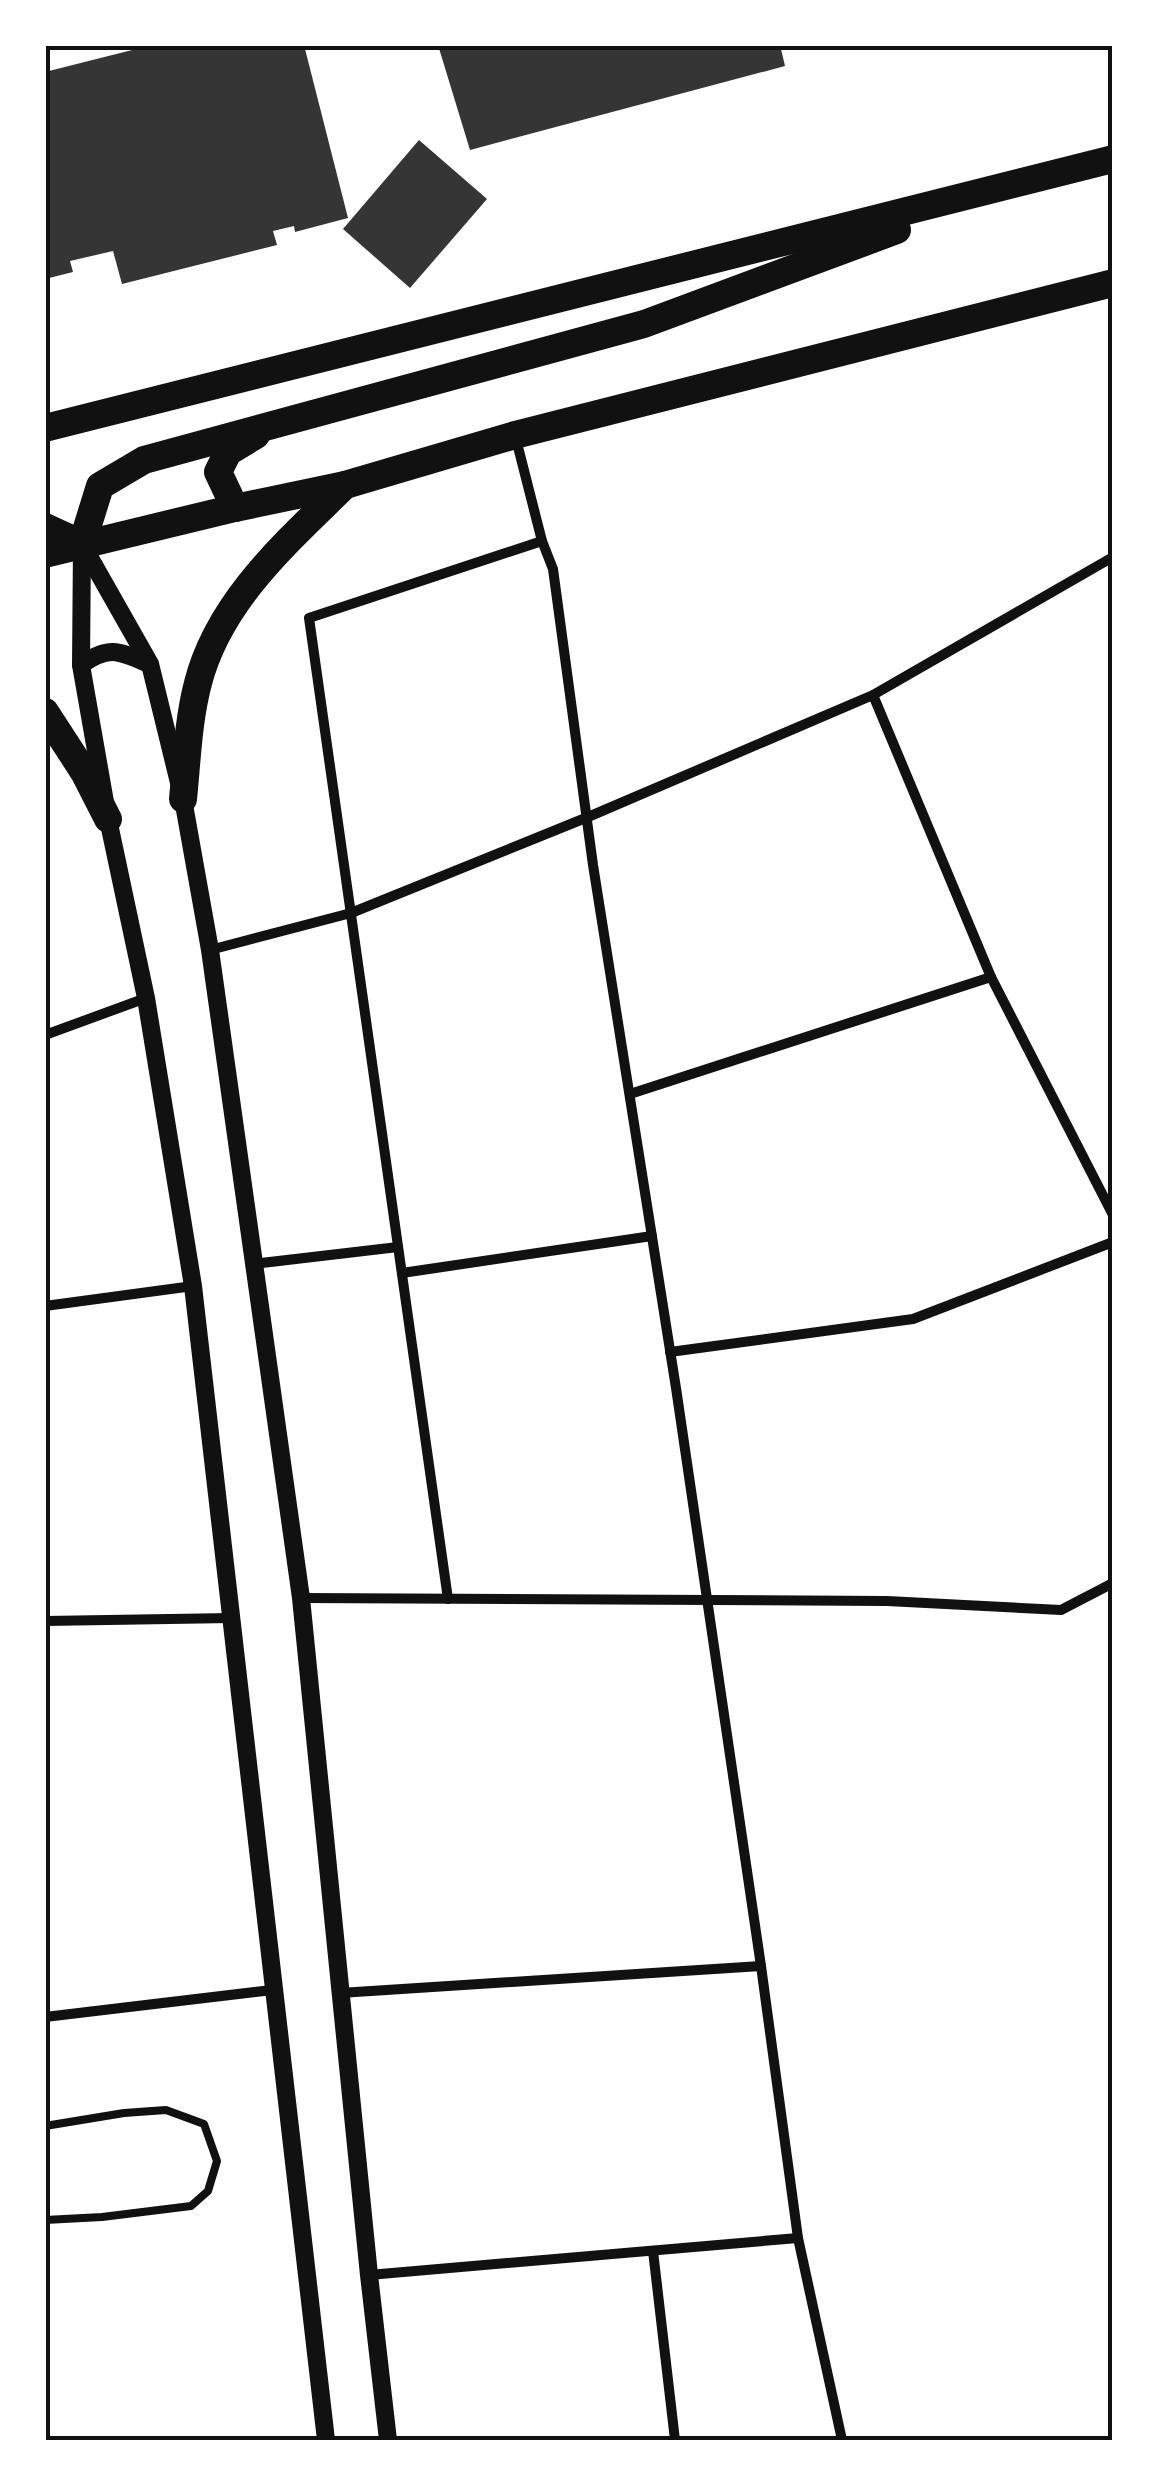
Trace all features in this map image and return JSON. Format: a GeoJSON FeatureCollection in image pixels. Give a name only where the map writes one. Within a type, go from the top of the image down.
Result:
{"type":"FeatureCollection","features":[{"type":"Feature","properties":{"kind":"highway"},"geometry":{"type":"LineString","coordinates":[[45,428],[1113,159]]}},
{"type":"Feature","properties":{"kind":"highway"},"geometry":{"type":"LineString","coordinates":[[82,544],[100,486],[144,460],[644,324],[1029,181]]}},
{"type":"Feature","properties":{"kind":"highway"},"geometry":{"type":"LineString","coordinates":[[45,554],[345,485],[515,435],[1113,283]]}},
{"type":"Feature","properties":{"kind":"highway"},"geometry":{"type":"LineString","coordinates":[[235,508],[218,472],[228,452],[274,424]]}},
{"type":"Feature","properties":{"kind":"highway"},"geometry":{"type":"LineString","coordinates":[[183,799],[198,680],[222,622],[269,560],[345,485]]}},
{"type":"Feature","properties":{"kind":"highway"},"geometry":{"type":"LineString","coordinates":[[45,527],[82,544]]}},
{"type":"Feature","properties":{"kind":"highway"},"geometry":{"type":"LineString","coordinates":[[45,712],[84,772],[108,819]]}},
{"type":"Feature","properties":{"kind":"street"},"geometry":{"type":"LineString","coordinates":[[515,435],[542,541],[554,570],[594,865],[707,1600],[798,2238],[842,2440]]}},
{"type":"Feature","properties":{"kind":"street"},"geometry":{"type":"LineString","coordinates":[[448,1599],[309,618],[542,541]]}},
{"type":"Feature","properties":{"kind":"street"},"geometry":{"type":"LineString","coordinates":[[82,544],[150,664],[183,799],[210,950],[301,1598],[388,2440]]}},
{"type":"Feature","properties":{"kind":"street"},"geometry":{"type":"LineString","coordinates":[[82,544],[81,665],[108,819],[146,998],[193,1286],[326,2440]]}},
{"type":"Feature","properties":{"kind":"street"},"geometry":{"type":"LineString","coordinates":[[210,950],[351,913],[872,695],[1113,558]]}},
{"type":"Feature","properties":{"kind":"street"},"geometry":{"type":"LineString","coordinates":[[81,665],[97,654],[118,650],[150,664]]}},
{"type":"Feature","properties":{"kind":"street"},"geometry":{"type":"LineString","coordinates":[[872,695],[990,977],[1113,1215]]}},
{"type":"Feature","properties":{"kind":"street"},"geometry":{"type":"LineString","coordinates":[[630,1094],[990,977]]}},
{"type":"Feature","properties":{"kind":"street"},"geometry":{"type":"LineString","coordinates":[[45,1036],[146,998]]}},
{"type":"Feature","properties":{"kind":"street"},"geometry":{"type":"LineString","coordinates":[[402,1272],[652,1236]]}},
{"type":"Feature","properties":{"kind":"street"},"geometry":{"type":"LineString","coordinates":[[670,1352],[913,1319],[1113,1242]]}},
{"type":"Feature","properties":{"kind":"street"},"geometry":{"type":"LineString","coordinates":[[253,1264],[398,1247]]}},
{"type":"Feature","properties":{"kind":"street"},"geometry":{"type":"LineString","coordinates":[[45,1306],[193,1286]]}},
{"type":"Feature","properties":{"kind":"street"},"geometry":{"type":"LineString","coordinates":[[301,1598],[888,1601],[1061,1610],[1113,1583]]}},
{"type":"Feature","properties":{"kind":"street"},"geometry":{"type":"LineString","coordinates":[[45,1620],[232,1618]]}},
{"type":"Feature","properties":{"kind":"street"},"geometry":{"type":"LineString","coordinates":[[340,1993],[761,1966]]}},
{"type":"Feature","properties":{"kind":"street"},"geometry":{"type":"LineString","coordinates":[[45,2017],[272,1990]]}},
{"type":"Feature","properties":{"kind":"street"},"geometry":{"type":"LineString","coordinates":[[368,2275],[798,2238]]}},
{"type":"Feature","properties":{"kind":"street"},"geometry":{"type":"LineString","coordinates":[[653,2251],[675,2440]]}},
{"type":"Feature","properties":{"kind":"lane"},"geometry":{"type":"LineString","coordinates":[[45,2126],[166,2110],[204,2124],[217,2161],[208,2191],[191,2206],[45,2220]]}},
{"type":"Feature","properties":{"kind":"building"},"geometry":{"type":"Polygon","coordinates":[[[152,45],[304,45],[348,218],[295,232],[294,226],[273,231],[277,245],[122,284],[113,251],[70,261],[73,272],[45,279],[45,72],[152,45]]]}},
{"type":"Feature","properties":{"kind":"building"},"geometry":{"type":"Polygon","coordinates":[[[438,45],[780,45],[785,66],[470,150],[438,45]]]}},
{"type":"Feature","properties":{"kind":"building"},"geometry":{"type":"Polygon","coordinates":[[[419,140],[487,199],[410,288],[343,229],[419,140]]]}}]}
